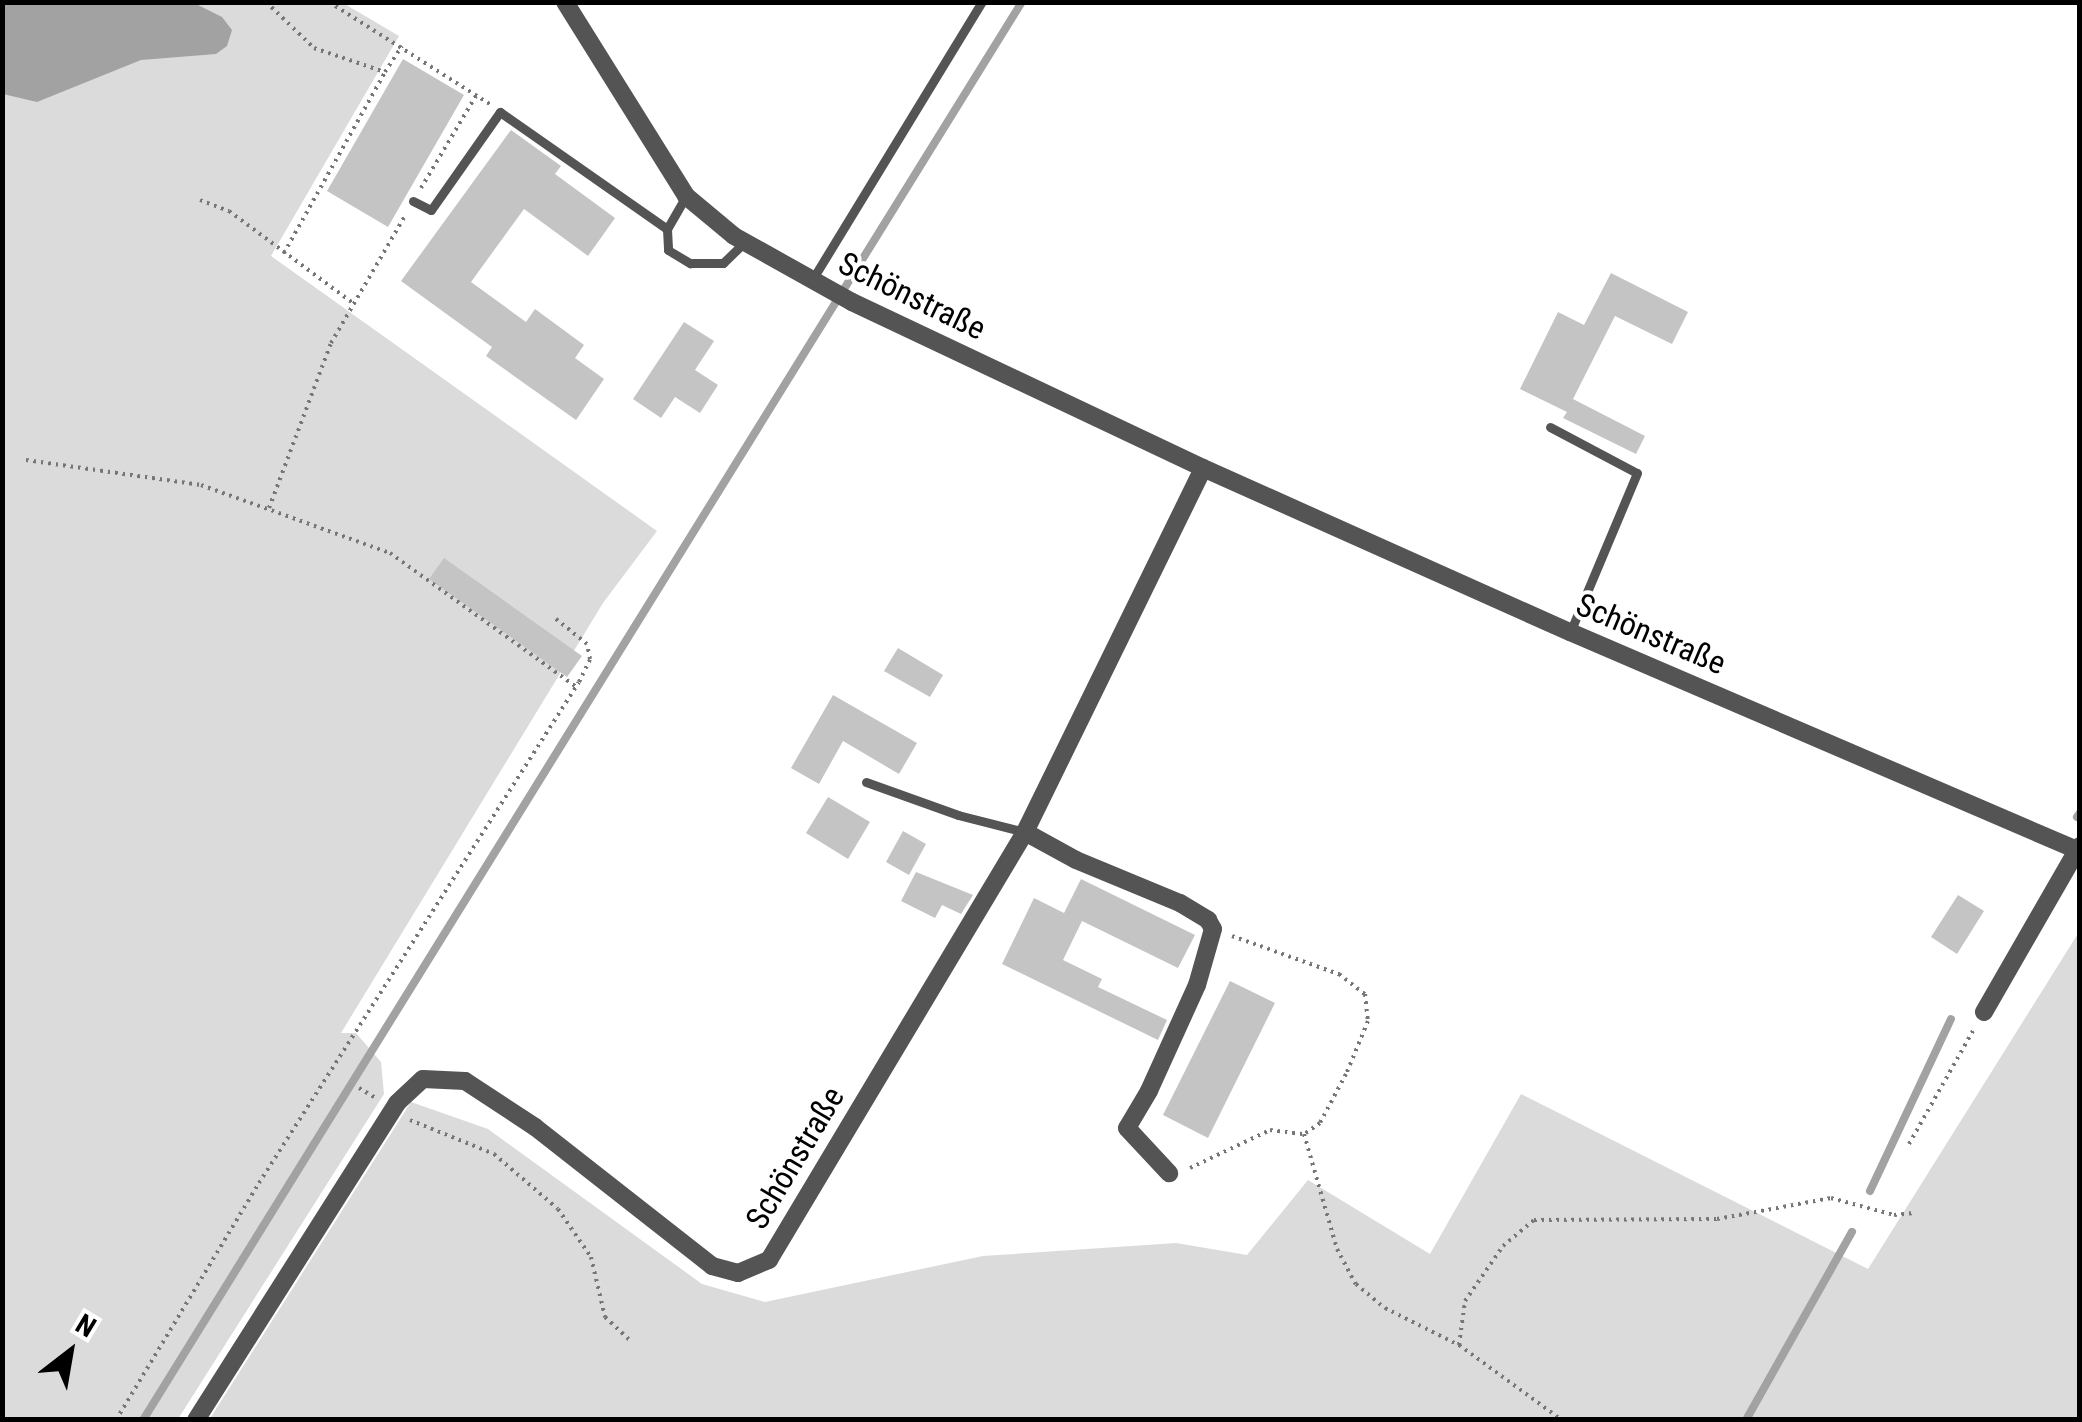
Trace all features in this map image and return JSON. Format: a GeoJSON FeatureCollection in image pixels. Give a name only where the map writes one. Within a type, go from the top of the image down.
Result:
{"type":"FeatureCollection","features":[{"type":"Feature","properties":{"kind":"street","name":"Schönstraße"},"geometry":{"type":"LineString","coordinates":[[564,2],[686,196],[744,242],[852,302],[1203,468],[1570,632],[2078,848],[1984,1012]]}},
{"type":"Feature","properties":{"kind":"street","name":"Schönstraße"},"geometry":{"type":"LineString","coordinates":[[196,1420],[393,1110],[423,1079],[464,1081],[535,1127],[712,1266],[738,1273],[769,1260],[1025,832],[1203,468]]}},
{"type":"Feature","properties":{"kind":"street"},"geometry":{"type":"LineString","coordinates":[[1025,832],[1076,860],[1180,902],[1208,920],[1213,929],[1197,985],[1149,1091],[1126,1128],[1169,1172]]}},
{"type":"Feature","properties":{"kind":"lane","name":"Schönstraße"},"geometry":{"type":"LineString","coordinates":[[820,284],[982,2]]}},
{"type":"Feature","properties":{"kind":"lane"},"geometry":{"type":"LineString","coordinates":[[414,201],[430,210],[500,112],[668,229]]}},
{"type":"Feature","properties":{"kind":"lane"},"geometry":{"type":"LineString","coordinates":[[686,196],[668,229],[668,250],[690,263],[723,263],[744,242]]}},
{"type":"Feature","properties":{"kind":"lane"},"geometry":{"type":"LineString","coordinates":[[1550,426],[1637,473],[1570,632]]}},
{"type":"Feature","properties":{"kind":"lane"},"geometry":{"type":"LineString","coordinates":[[866,782],[958,815],[1025,832]]}},
{"type":"Feature","properties":{"kind":"path"},"geometry":{"type":"LineString","coordinates":[[266,2],[314,48],[384,72]]}},
{"type":"Feature","properties":{"kind":"path"},"geometry":{"type":"LineString","coordinates":[[329,2],[500,112]]}},
{"type":"Feature","properties":{"kind":"path"},"geometry":{"type":"LineString","coordinates":[[284,253],[402,46]]}},
{"type":"Feature","properties":{"kind":"path"},"geometry":{"type":"LineString","coordinates":[[270,508],[331,343],[477,94]]}},
{"type":"Feature","properties":{"kind":"path"},"geometry":{"type":"LineString","coordinates":[[200,200],[229,211],[354,303]]}},
{"type":"Feature","properties":{"kind":"path"},"geometry":{"type":"LineString","coordinates":[[26,460],[201,484],[390,553],[576,687]]}},
{"type":"Feature","properties":{"kind":"path"},"geometry":{"type":"LineString","coordinates":[[116,1420],[259,1183],[576,687],[590,658],[587,644],[556,618]]}},
{"type":"Feature","properties":{"kind":"path"},"geometry":{"type":"LineString","coordinates":[[1169,1172],[1198,1166],[1270,1130],[1304,1134],[1320,1123],[1368,1021],[1364,994],[1339,974],[1213,929]]}},
{"type":"Feature","properties":{"kind":"path"},"geometry":{"type":"LineString","coordinates":[[1908,1144],[1984,1012]]}},
{"type":"Feature","properties":{"kind":"path"},"geometry":{"type":"LineString","coordinates":[[359,1088],[426,1130],[494,1154],[548,1199],[591,1257],[605,1317],[632,1342]]}},
{"type":"Feature","properties":{"kind":"path"},"geometry":{"type":"LineString","coordinates":[[1304,1134],[1337,1250],[1356,1284],[1385,1308],[1459,1345],[1562,1420]]}},
{"type":"Feature","properties":{"kind":"path"},"geometry":{"type":"LineString","coordinates":[[1459,1345],[1465,1301],[1502,1246],[1534,1220],[1717,1219],[1831,1198],[1894,1216],[1914,1213]]}},
{"type":"Feature","properties":{"kind":"shaded area"},"geometry":{"type":"Polygon","coordinates":[[[2,3],[194,3],[222,17],[232,30],[227,46],[216,54],[141,60],[37,102],[3,94],[2,3]]]}},
{"type":"Feature","properties":{"kind":"shaded area"},"geometry":{"type":"Polygon","coordinates":[[[3,3],[343,3],[399,36],[271,256],[657,531],[603,603],[341,1033],[356,1033],[381,1062],[384,1094],[178,1419],[3,1420],[3,3]]]}},
{"type":"Feature","properties":{"kind":"shaded area"},"geometry":{"type":"Polygon","coordinates":[[[2079,932],[2079,1419],[209,1420],[411,1102],[488,1129],[702,1284],[765,1302],[983,1256],[1176,1243],[1247,1255],[1308,1180],[1430,1254],[1521,1094],[1868,1269],[2079,932]]]}},
{"type":"Feature","properties":{"kind":"building"},"geometry":{"type":"Polygon","coordinates":[[[403,59],[464,95],[388,227],[327,191],[403,59]]]}},
{"type":"Feature","properties":{"kind":"building"},"geometry":{"type":"Polygon","coordinates":[[[511,130],[561,166],[555,174],[615,218],[588,256],[524,209],[471,282],[526,322],[535,309],[584,345],[575,358],[604,379],[576,420],[486,356],[492,347],[401,281],[511,130]]]}},
{"type":"Feature","properties":{"kind":"building"},"geometry":{"type":"Polygon","coordinates":[[[1611,273],[1688,312],[1672,344],[1615,316],[1573,399],[1645,436],[1636,454],[1563,418],[1567,412],[1520,389],[1558,312],[1584,325],[1611,273]]]}},
{"type":"Feature","properties":{"kind":"building"},"geometry":{"type":"Polygon","coordinates":[[[684,322],[714,341],[695,370],[718,385],[700,413],[675,397],[661,418],[633,399],[684,322]]]}},
{"type":"Feature","properties":{"kind":"building"},"geometry":{"type":"Polygon","coordinates":[[[444,558],[582,656],[567,677],[429,579],[444,558]]]}},
{"type":"Feature","properties":{"kind":"building"},"geometry":{"type":"Polygon","coordinates":[[[898,648],[943,675],[930,697],[884,671],[898,648]]]}},
{"type":"Feature","properties":{"kind":"building"},"geometry":{"type":"Polygon","coordinates":[[[833,695],[917,743],[899,774],[843,741],[819,784],[791,768],[833,695]]]}},
{"type":"Feature","properties":{"kind":"building"},"geometry":{"type":"Polygon","coordinates":[[[828,797],[870,822],[848,859],[806,833],[828,797]]]}},
{"type":"Feature","properties":{"kind":"building"},"geometry":{"type":"Polygon","coordinates":[[[903,831],[926,844],[909,875],[886,862],[903,831]]]}},
{"type":"Feature","properties":{"kind":"building"},"geometry":{"type":"Polygon","coordinates":[[[916,872],[973,895],[961,914],[942,905],[935,918],[901,901],[916,872]]]}},
{"type":"Feature","properties":{"kind":"building"},"geometry":{"type":"Polygon","coordinates":[[[1081,879],[1195,935],[1178,968],[1082,921],[1063,960],[1102,979],[1098,987],[1167,1020],[1158,1040],[1002,964],[1034,898],[1064,913],[1081,879]]]}},
{"type":"Feature","properties":{"kind":"building"},"geometry":{"type":"Polygon","coordinates":[[[1958,895],[1984,911],[1957,954],[1931,937],[1958,895]]]}},
{"type":"Feature","properties":{"kind":"building"},"geometry":{"type":"Polygon","coordinates":[[[1230,981],[1275,1003],[1208,1138],[1163,1115],[1230,981]]]}},
{"type":"Feature","properties":{"kind":"waterway"},"geometry":{"type":"LineString","coordinates":[[143,1420],[1022,2]]}},
{"type":"Feature","properties":{"kind":"waterway"},"geometry":{"type":"LineString","coordinates":[[2077,817],[2080,813]]}},
{"type":"Feature","properties":{"kind":"waterway"},"geometry":{"type":"LineString","coordinates":[[1870,1191],[1951,1019]]}},
{"type":"Feature","properties":{"kind":"waterway"},"geometry":{"type":"LineString","coordinates":[[1746,1420],[1852,1232]]}}]}
